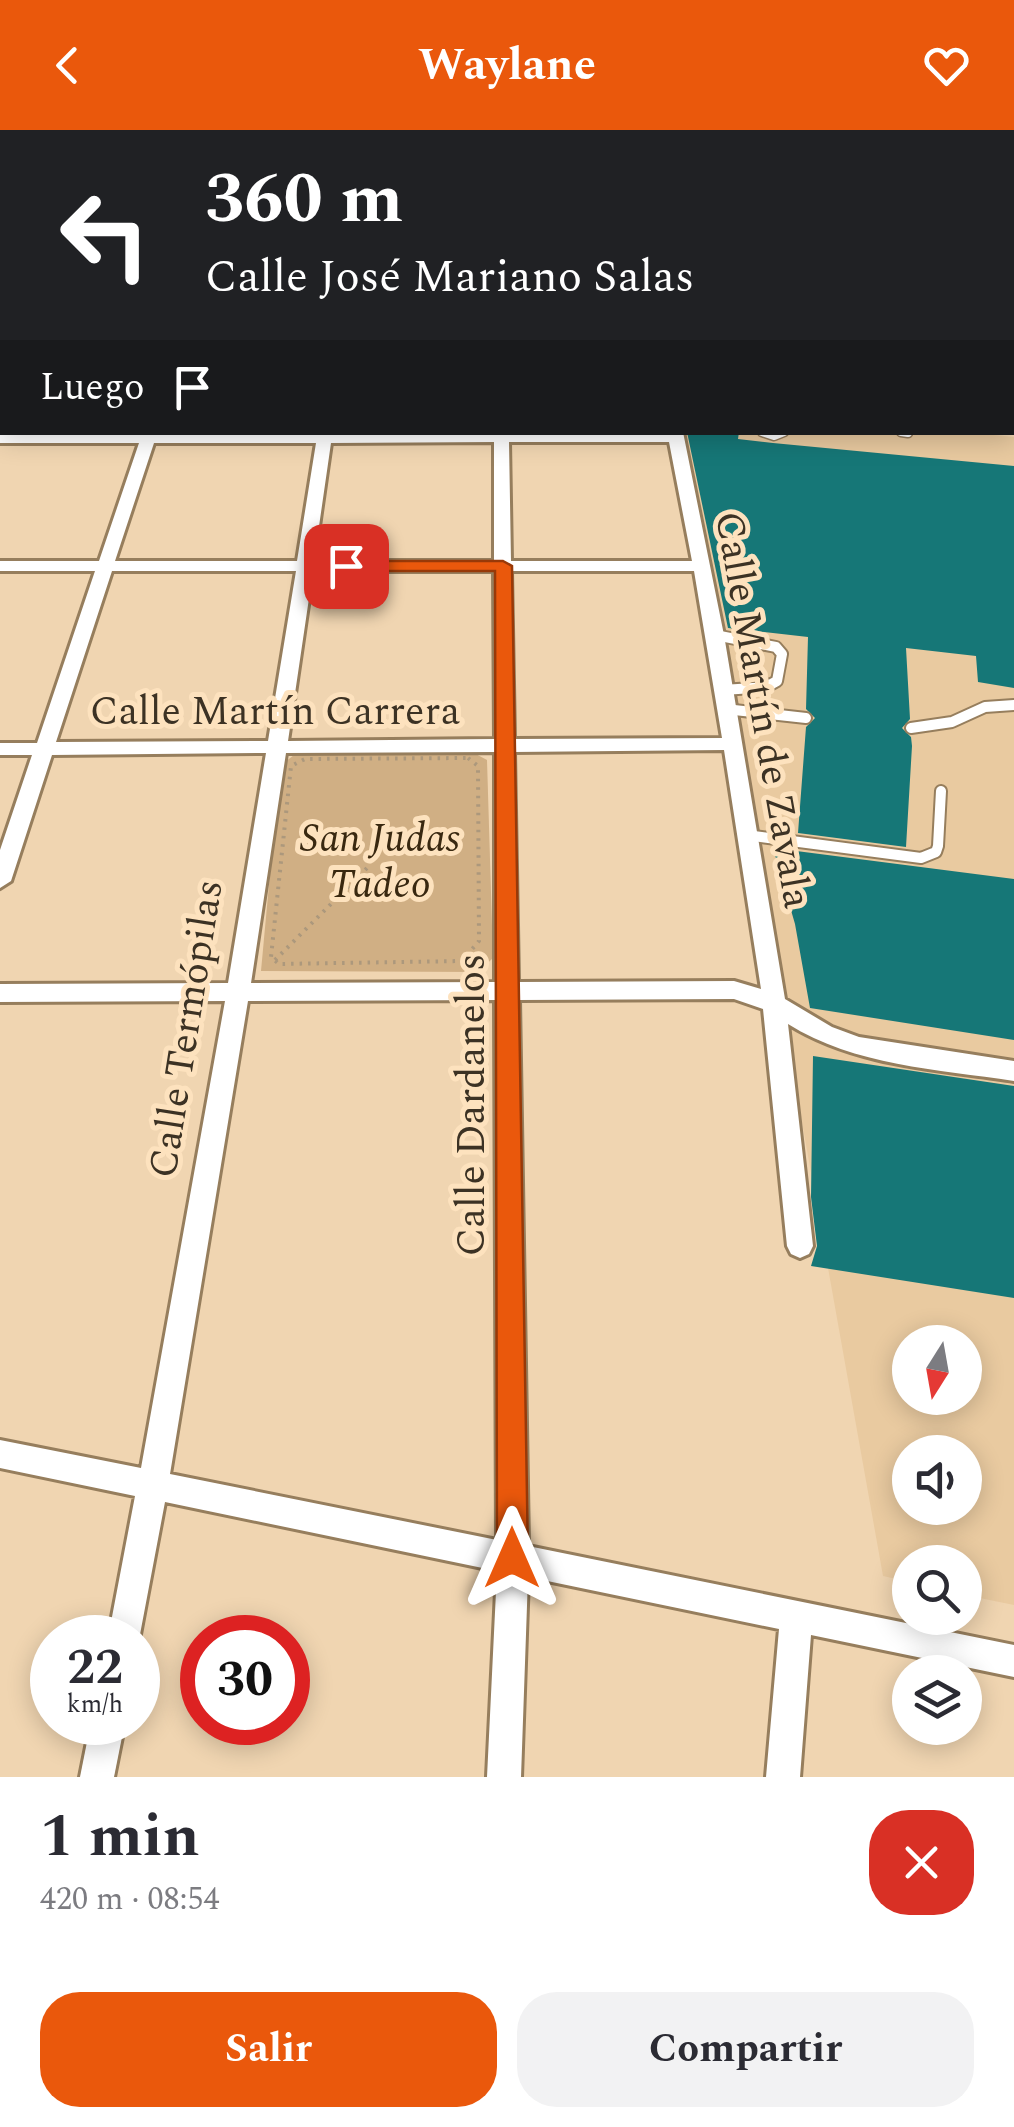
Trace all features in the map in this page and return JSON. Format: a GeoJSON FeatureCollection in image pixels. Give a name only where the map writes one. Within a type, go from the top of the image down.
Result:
{"type":"FeatureCollection","features":[{"type":"Feature","properties":{"kind":"street"},"geometry":{"type":"LineString","coordinates":[[0,881],[150,435]]}},
{"type":"Feature","properties":{"kind":"street","name":"Calle Termópilas"},"geometry":{"type":"LineString","coordinates":[[128,1615],[237,991],[325,435]]}},
{"type":"Feature","properties":{"kind":"street","name":"Calle Dardanelos"},"geometry":{"type":"LineString","coordinates":[[501,435],[512,1558],[504,1777]]}},
{"type":"Feature","properties":{"kind":"street"},"geometry":{"type":"LineString","coordinates":[[0,438],[675,435]]}},
{"type":"Feature","properties":{"kind":"street","name":"Calle Martín de Zavala"},"geometry":{"type":"LineString","coordinates":[[675,435],[715,635],[774,1000],[800,1246]]}},
{"type":"Feature","properties":{"kind":"street"},"geometry":{"type":"LineString","coordinates":[[0,566],[699,566]]}},
{"type":"Feature","properties":{"kind":"street","name":"Calle Martín Carrera"},"geometry":{"type":"LineString","coordinates":[[0,749],[731,744]]}},
{"type":"Feature","properties":{"kind":"street"},"geometry":{"type":"LineString","coordinates":[[0,992],[714,989],[774,1000],[808,1025],[864,1047],[1014,1071]]}},
{"type":"Feature","properties":{"kind":"street"},"geometry":{"type":"LineString","coordinates":[[0,1454],[1014,1661]]}},
{"type":"Feature","properties":{"kind":"street"},"geometry":{"type":"LineString","coordinates":[[782,1777],[796,1616]]}},
{"type":"Feature","properties":{"kind":"street"},"geometry":{"type":"LineString","coordinates":[[97,1777],[103,1745]]}},
{"type":"Feature","properties":{"kind":"lane"},"geometry":{"type":"LineString","coordinates":[[715,635],[776,647],[782,654],[777,682],[724,700]]}},
{"type":"Feature","properties":{"kind":"lane"},"geometry":{"type":"LineString","coordinates":[[724,700],[806,718]]}},
{"type":"Feature","properties":{"kind":"lane"},"geometry":{"type":"LineString","coordinates":[[911,728],[952,722],[985,707],[1014,704]]}},
{"type":"Feature","properties":{"kind":"lane"},"geometry":{"type":"LineString","coordinates":[[746,835],[920,858],[936,852],[938,846],[941,791]]}},
{"type":"Feature","properties":{"kind":"path"},"geometry":{"type":"LineString","coordinates":[[468,758],[478,766],[479,941],[462,961],[280,964],[275,960],[271,958],[291,766],[304,759],[468,758]]}},
{"type":"Feature","properties":{"kind":"path"},"geometry":{"type":"LineString","coordinates":[[275,960],[367,868]]}},
{"type":"Feature","properties":{"kind":"shaded area"},"geometry":{"type":"Polygon","coordinates":[[[679,435],[1014,437],[1014,1605],[982,1598],[982,1545],[892,1545],[892,1578],[883,1576],[679,435]]]}},
{"type":"Feature","properties":{"kind":"green space","name":"San Judas Tadeo"},"geometry":{"type":"Polygon","coordinates":[[[472,752],[487,760],[493,958],[478,972],[261,971],[280,766],[294,755],[472,752]]]}},
{"type":"Feature","properties":{"kind":"building"},"geometry":{"type":"Polygon","coordinates":[[[688,435],[739,435],[738,439],[1014,466],[1014,688],[978,682],[976,656],[906,648],[910,719],[902,728],[911,737],[912,746],[906,847],[798,833],[806,727],[815,718],[806,709],[808,637],[728,628],[688,435]]]}},
{"type":"Feature","properties":{"kind":"building"},"geometry":{"type":"Polygon","coordinates":[[[773,848],[1014,879],[1014,1040],[810,1008],[795,924],[773,848]]]}},
{"type":"Feature","properties":{"kind":"building"},"geometry":{"type":"Polygon","coordinates":[[[813,1056],[1014,1086],[1014,1298],[811,1266],[817,1246],[811,1197],[813,1056]]]}},
{"type":"Feature","properties":{"kind":"route"},"geometry":{"type":"LineString","coordinates":[[346,566],[503,566],[512,1558]]}}]}
